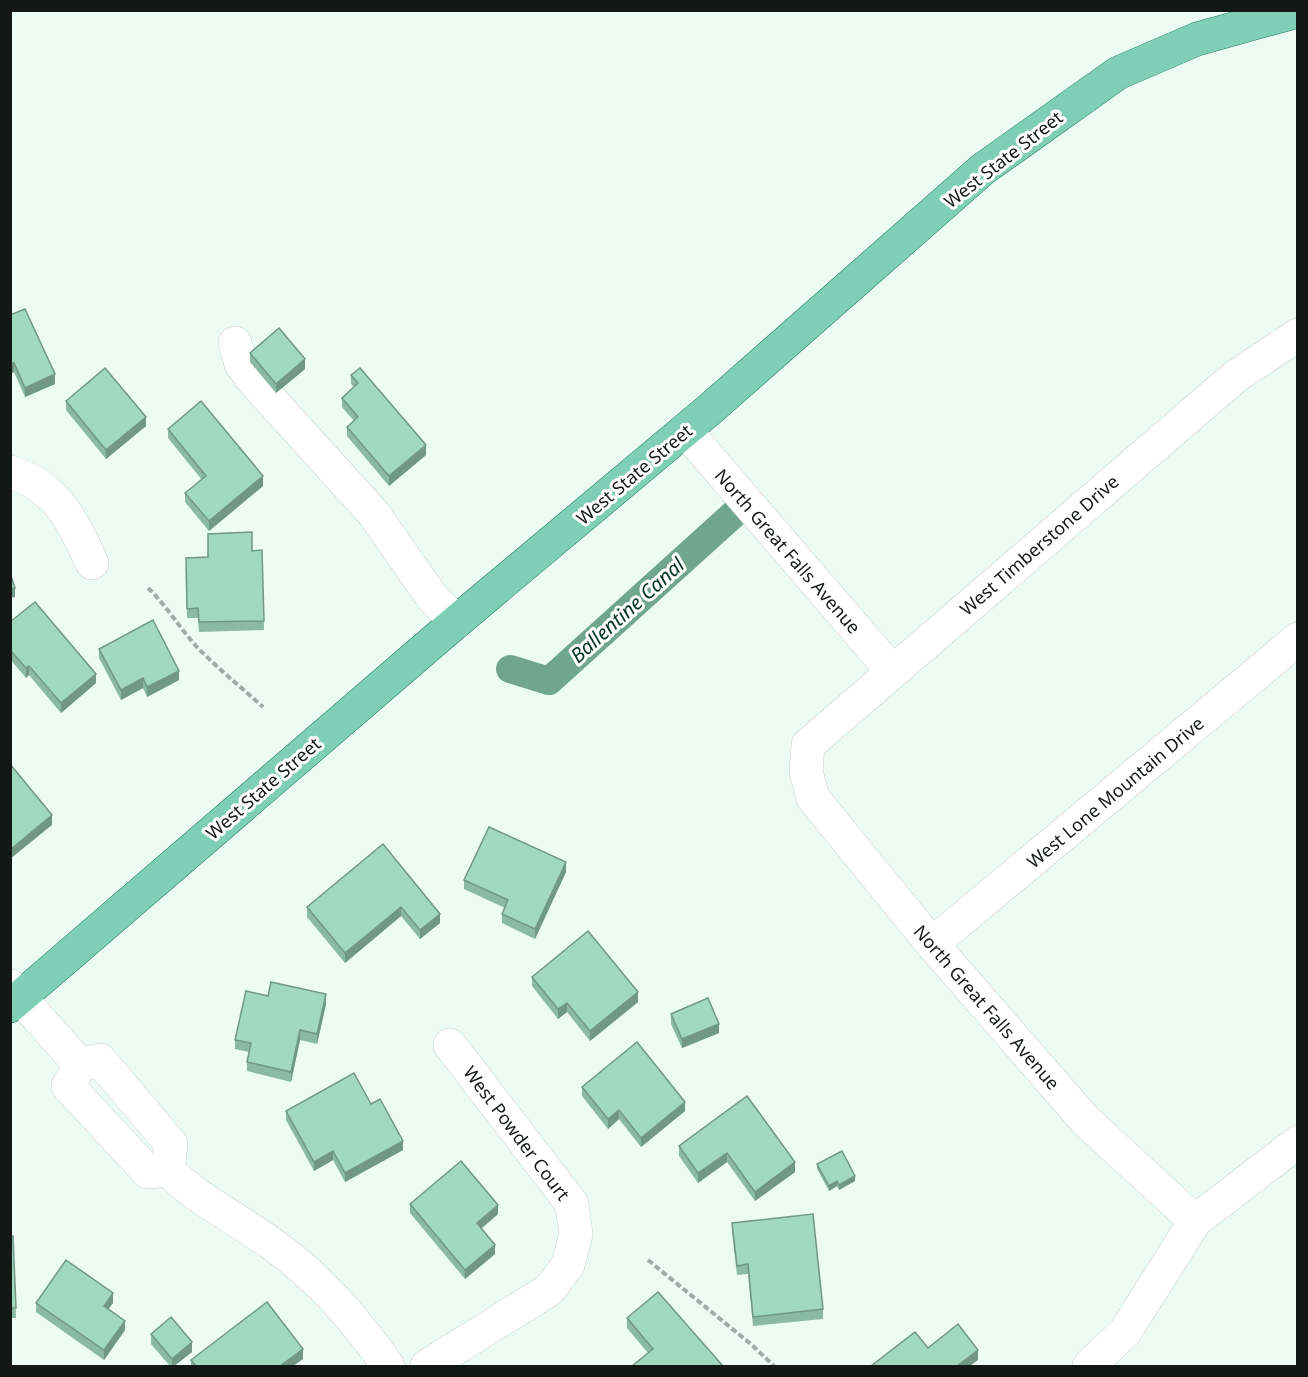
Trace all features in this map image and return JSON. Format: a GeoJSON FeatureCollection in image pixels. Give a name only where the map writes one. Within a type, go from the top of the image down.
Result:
{"type":"FeatureCollection","features":[{"type":"Feature","properties":{"kind":"main road","name":"West State Street"},"geometry":{"type":"LineString","coordinates":[[14,996],[685,430],[983,169],[1118,73],[1197,39],[1298,11]]}},
{"type":"Feature","properties":{"kind":"street","name":"West Timberstone Drive"},"geometry":{"type":"LineString","coordinates":[[806,772],[808,745],[1236,376],[1298,335]]}},
{"type":"Feature","properties":{"kind":"street"},"geometry":{"type":"LineString","coordinates":[[235,344],[241,364],[251,378],[374,514],[432,597],[456,622]]}},
{"type":"Feature","properties":{"kind":"street","name":"North Great Falls Avenue"},"geometry":{"type":"LineString","coordinates":[[685,430],[892,671]]}},
{"type":"Feature","properties":{"kind":"street"},"geometry":{"type":"LineString","coordinates":[[10,472],[42,486],[63,508],[79,534],[92,563]]}},
{"type":"Feature","properties":{"kind":"street","name":"West Lone Mountain Drive"},"geometry":{"type":"LineString","coordinates":[[933,944],[1298,639]]}},
{"type":"Feature","properties":{"kind":"street","name":"North Great Falls Avenue"},"geometry":{"type":"LineString","coordinates":[[806,772],[813,798],[933,944],[1086,1121],[1195,1221]]}},
{"type":"Feature","properties":{"kind":"street"},"geometry":{"type":"LineString","coordinates":[[14,996],[80,1065],[68,1086],[148,1172],[168,1170],[183,1184],[274,1245],[321,1286],[343,1309],[388,1366]]}},
{"type":"Feature","properties":{"kind":"street","name":"West Powder Court"},"geometry":{"type":"LineString","coordinates":[[427,1366],[549,1290],[568,1265],[576,1234],[572,1203],[450,1045]]}},
{"type":"Feature","properties":{"kind":"street"},"geometry":{"type":"LineString","coordinates":[[1089,1366],[1125,1332],[1195,1221],[1298,1142]]}},
{"type":"Feature","properties":{"kind":"path"},"geometry":{"type":"LineString","coordinates":[[148,588],[160,599],[179,627],[198,648],[263,707]]}},
{"type":"Feature","properties":{"kind":"path"},"geometry":{"type":"LineString","coordinates":[[648,1260],[752,1345],[774,1366]]}},
{"type":"Feature","properties":{"kind":"building"},"geometry":{"type":"Polygon","coordinates":[[[25,309],[55,374],[25,388],[14,363],[10,364],[10,315],[25,309]]]}},
{"type":"Feature","properties":{"kind":"building"},"geometry":{"type":"Polygon","coordinates":[[[279,328],[305,359],[276,384],[250,353],[279,328]]]}},
{"type":"Feature","properties":{"kind":"building"},"geometry":{"type":"Polygon","coordinates":[[[105,368],[146,417],[106,450],[66,401],[105,368]]]}},
{"type":"Feature","properties":{"kind":"building"},"geometry":{"type":"Polygon","coordinates":[[[360,368],[426,445],[389,476],[347,427],[358,417],[342,398],[358,383],[351,375],[360,368]]]}},
{"type":"Feature","properties":{"kind":"building"},"geometry":{"type":"Polygon","coordinates":[[[201,401],[263,476],[209,521],[185,493],[206,476],[168,429],[201,401]]]}},
{"type":"Feature","properties":{"kind":"building"},"geometry":{"type":"Polygon","coordinates":[[[252,532],[252,551],[262,550],[264,621],[199,622],[198,608],[187,609],[186,558],[208,557],[208,534],[252,532]]]}},
{"type":"Feature","properties":{"kind":"building"},"geometry":{"type":"Polygon","coordinates":[[[10,573],[15,588],[10,589],[10,573]]]}},
{"type":"Feature","properties":{"kind":"building"},"geometry":{"type":"Polygon","coordinates":[[[35,602],[96,674],[61,703],[29,666],[26,668],[10,650],[10,622],[35,602]]]}},
{"type":"Feature","properties":{"kind":"building"},"geometry":{"type":"Polygon","coordinates":[[[153,620],[179,671],[147,687],[143,678],[121,690],[99,649],[153,620]]]}},
{"type":"Feature","properties":{"kind":"building"},"geometry":{"type":"Polygon","coordinates":[[[10,764],[52,815],[10,850],[10,764]]]}},
{"type":"Feature","properties":{"kind":"building"},"geometry":{"type":"Polygon","coordinates":[[[489,827],[566,862],[535,929],[502,914],[508,900],[464,880],[489,827]]]}},
{"type":"Feature","properties":{"kind":"building"},"geometry":{"type":"Polygon","coordinates":[[[383,844],[440,914],[420,930],[401,907],[345,953],[307,907],[383,844]]]}},
{"type":"Feature","properties":{"kind":"building"},"geometry":{"type":"Polygon","coordinates":[[[588,931],[638,992],[590,1031],[567,1003],[558,1009],[532,977],[588,931]]]}},
{"type":"Feature","properties":{"kind":"building"},"geometry":{"type":"Polygon","coordinates":[[[271,982],[326,994],[317,1034],[300,1030],[291,1072],[247,1062],[251,1043],[235,1040],[246,991],[268,996],[271,982]]]}},
{"type":"Feature","properties":{"kind":"building"},"geometry":{"type":"Polygon","coordinates":[[[708,998],[719,1024],[682,1039],[671,1014],[708,998]]]}},
{"type":"Feature","properties":{"kind":"building"},"geometry":{"type":"Polygon","coordinates":[[[637,1042],[685,1102],[641,1138],[619,1110],[608,1119],[582,1087],[637,1042]]]}},
{"type":"Feature","properties":{"kind":"building"},"geometry":{"type":"Polygon","coordinates":[[[354,1073],[371,1104],[380,1099],[403,1141],[345,1173],[333,1151],[314,1162],[286,1111],[354,1073]]]}},
{"type":"Feature","properties":{"kind":"building"},"geometry":{"type":"Polygon","coordinates":[[[747,1096],[795,1162],[755,1192],[727,1153],[698,1173],[679,1146],[747,1096]]]}},
{"type":"Feature","properties":{"kind":"building"},"geometry":{"type":"Polygon","coordinates":[[[842,1151],[855,1176],[839,1185],[837,1181],[829,1186],[817,1164],[842,1151]]]}},
{"type":"Feature","properties":{"kind":"building"},"geometry":{"type":"Polygon","coordinates":[[[461,1161],[498,1205],[477,1223],[495,1245],[465,1270],[410,1204],[461,1161]]]}},
{"type":"Feature","properties":{"kind":"building"},"geometry":{"type":"Polygon","coordinates":[[[813,1214],[823,1309],[753,1317],[748,1264],[737,1266],[732,1223],[813,1214]]]}},
{"type":"Feature","properties":{"kind":"building"},"geometry":{"type":"Polygon","coordinates":[[[10,1236],[13,1236],[16,1308],[10,1308],[10,1236]]]}},
{"type":"Feature","properties":{"kind":"building"},"geometry":{"type":"Polygon","coordinates":[[[66,1260],[113,1293],[104,1306],[125,1321],[104,1350],[36,1303],[66,1260]]]}},
{"type":"Feature","properties":{"kind":"building"},"geometry":{"type":"Polygon","coordinates":[[[658,1292],[723,1366],[632,1366],[653,1349],[627,1318],[658,1292]]]}},
{"type":"Feature","properties":{"kind":"building"},"geometry":{"type":"Polygon","coordinates":[[[267,1302],[303,1349],[280,1366],[196,1366],[191,1360],[267,1302]]]}},
{"type":"Feature","properties":{"kind":"building"},"geometry":{"type":"Polygon","coordinates":[[[171,1317],[192,1342],[172,1359],[151,1334],[171,1317]]]}},
{"type":"Feature","properties":{"kind":"building"},"geometry":{"type":"Polygon","coordinates":[[[958,1324],[978,1350],[957,1366],[871,1366],[915,1332],[928,1348],[958,1324]]]}},
{"type":"Feature","properties":{"kind":"waterway","name":"Ballentine Canal"},"geometry":{"type":"LineString","coordinates":[[510,669],[549,681],[736,512]]}}]}
